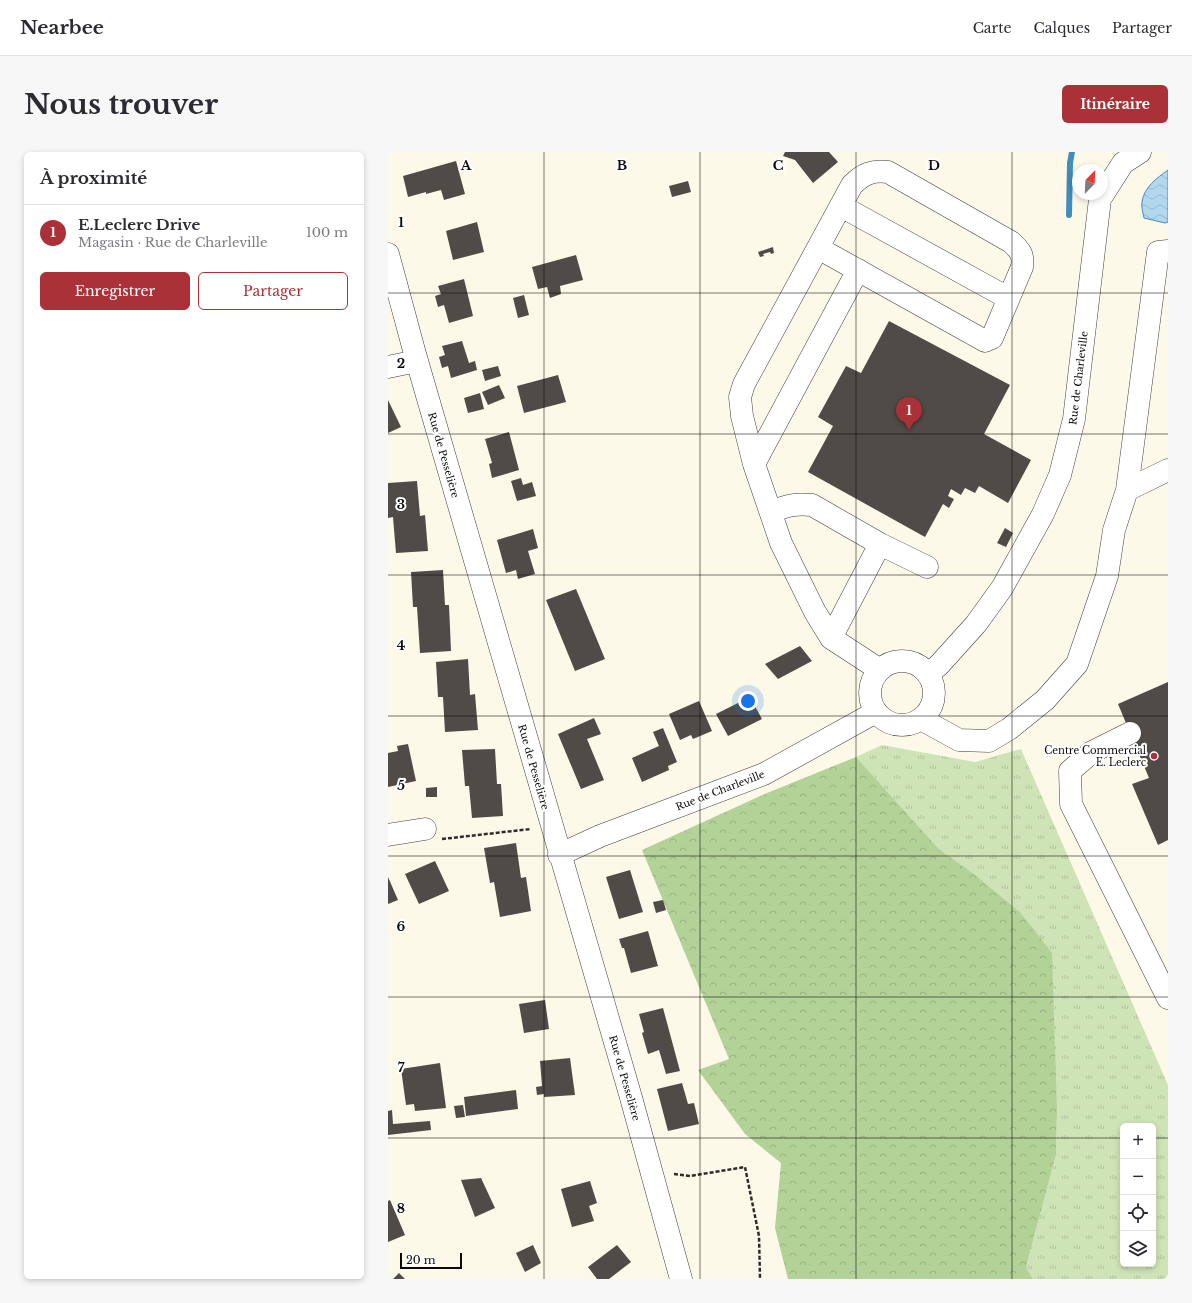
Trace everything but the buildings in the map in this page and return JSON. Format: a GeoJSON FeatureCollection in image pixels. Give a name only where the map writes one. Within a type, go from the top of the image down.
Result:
{"type":"FeatureCollection","features":[{"type":"Feature","properties":{"kind":"street","name":"Rue de Charleville"},"geometry":{"type":"LineString","coordinates":[[928,674],[939,665],[976,624],[1002,588],[1043,514],[1060,475],[1074,419],[1100,199],[1123,163],[1140,152]]}},
{"type":"Feature","properties":{"kind":"street"},"geometry":{"type":"LineString","coordinates":[[818,248],[986,341],[992,338],[1022,268],[1023,259],[1020,249],[1011,242],[888,172],[879,171],[868,173],[860,177],[852,185],[744,384],[740,397],[742,416],[754,464],[781,543],[815,612],[831,638],[880,670]]}},
{"type":"Feature","properties":{"kind":"street"},"geometry":{"type":"LineString","coordinates":[[841,206],[1008,298]]}},
{"type":"Feature","properties":{"kind":"street"},"geometry":{"type":"LineString","coordinates":[[921,719],[959,740],[989,741],[1009,729],[1046,700],[1077,664],[1107,576],[1114,530],[1127,490],[1158,252],[1168,251]]}},
{"type":"Feature","properties":{"kind":"street","name":"Rue de Pesselière"},"geometry":{"type":"LineString","coordinates":[[388,254],[417,361],[681,1279]]}},
{"type":"Feature","properties":{"kind":"street"},"geometry":{"type":"LineString","coordinates":[[754,464],[858,270]]}},
{"type":"Feature","properties":{"kind":"street"},"geometry":{"type":"LineString","coordinates":[[388,367],[417,361]]}},
{"type":"Feature","properties":{"kind":"street"},"geometry":{"type":"LineString","coordinates":[[1127,490],[1168,470]]}},
{"type":"Feature","properties":{"kind":"street"},"geometry":{"type":"LineString","coordinates":[[771,512],[787,505],[812,505],[880,544],[927,567]]}},
{"type":"Feature","properties":{"kind":"street"},"geometry":{"type":"LineString","coordinates":[[831,638],[880,544]]}},
{"type":"Feature","properties":{"kind":"street"},"geometry":{"type":"LineString","coordinates":[[902,661],[912,662],[928,674],[934,693],[933,703],[928,712],[921,719],[912,724],[902,726],[883,720],[876,712],[871,703],[870,692],[872,682],[880,670],[892,662],[902,661]]}},
{"type":"Feature","properties":{"kind":"street","name":"Rue de Charleville"},"geometry":{"type":"LineString","coordinates":[[559,855],[600,836],[764,774],[876,712]]}},
{"type":"Feature","properties":{"kind":"street"},"geometry":{"type":"LineString","coordinates":[[1130,733],[1092,752],[1070,771],[1071,804],[1168,998]]}},
{"type":"Feature","properties":{"kind":"street"},"geometry":{"type":"LineString","coordinates":[[388,835],[425,829]]}},
{"type":"Feature","properties":{"kind":"path"},"geometry":{"type":"LineString","coordinates":[[425,829],[440,840],[551,827]]}},
{"type":"Feature","properties":{"kind":"path"},"geometry":{"type":"LineString","coordinates":[[651,1172],[690,1176],[745,1167],[759,1236],[760,1279]]}},
{"type":"Feature","properties":{"kind":"green space"},"geometry":{"type":"Polygon","coordinates":[[[882,745],[975,762],[1021,749],[1168,1085],[1168,1279],[1033,1279],[1026,1267],[1056,1155],[1057,1113],[1019,911],[974,874],[939,849],[856,757],[882,745]]]}},
{"type":"Feature","properties":{"kind":"green space"},"geometry":{"type":"Polygon","coordinates":[[[856,757],[939,849],[974,874],[1019,911],[1052,953],[1057,1113],[1056,1155],[1026,1267],[1033,1279],[788,1279],[775,1228],[781,1163],[745,1134],[698,1070],[729,1059],[642,850],[767,793],[856,757]]]}},
{"type":"Feature","properties":{"kind":"water"},"geometry":{"type":"Polygon","coordinates":[[[1168,170],[1168,222],[1165,223],[1144,218],[1142,204],[1145,192],[1152,183],[1168,170]]]}},
{"type":"Feature","properties":{"kind":"waterway"},"geometry":{"type":"LineString","coordinates":[[1069,215],[1070,163],[1072,152]]}},
{"type":"Feature","properties":{"kind":"place","name":"E.Leclerc Drive"},"geometry":{"type":"Point","coordinates":[909,430]}},
{"type":"Feature","properties":{"kind":"place","name":"Centre Commercial E. Leclerc"},"geometry":{"type":"Point","coordinates":[1154,756]}}]}
